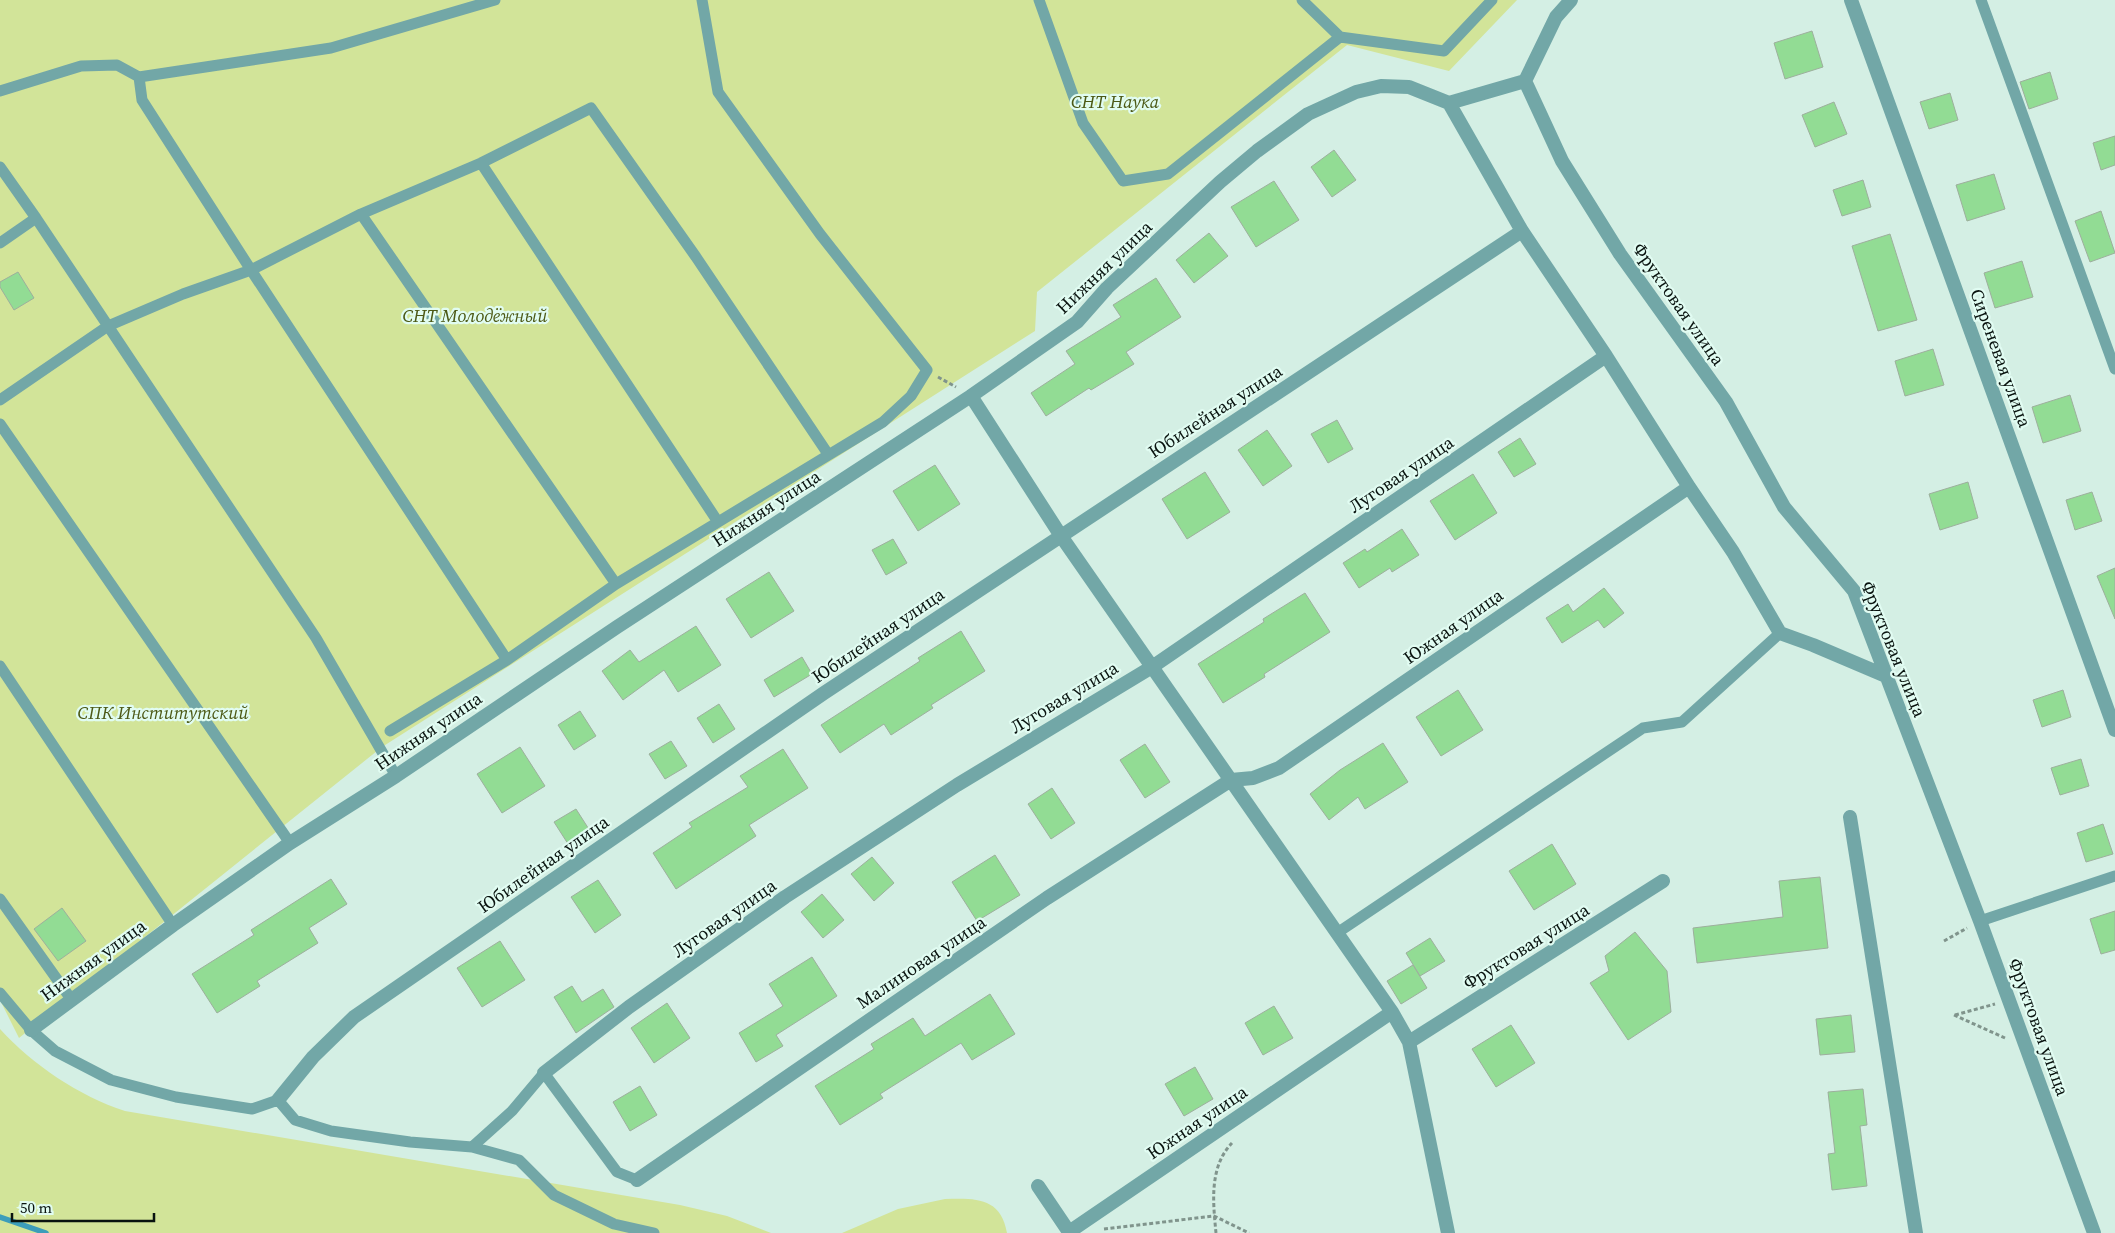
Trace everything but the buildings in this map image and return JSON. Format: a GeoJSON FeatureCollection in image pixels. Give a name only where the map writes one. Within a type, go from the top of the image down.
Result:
{"type":"FeatureCollection","features":[{"type":"Feature","properties":{"kind":"street"},"geometry":{"type":"LineString","coordinates":[[1571,0],[1556,17],[1524,81],[1449,103],[1522,231],[1606,356],[1689,487],[1733,552],[1780,633],[1886,676]]}},
{"type":"Feature","properties":{"kind":"street","name":"Сиреневая улица"},"geometry":{"type":"LineString","coordinates":[[1851,0],[2115,730]]}},
{"type":"Feature","properties":{"kind":"street","name":"Фруктовая улица"},"geometry":{"type":"LineString","coordinates":[[1524,81],[1562,161],[1620,254],[1726,402],[1784,507],[1854,590],[1980,920],[2094,1233]]}},
{"type":"Feature","properties":{"kind":"street","name":"Нижняя улица"},"geometry":{"type":"LineString","coordinates":[[31,1030],[71,999],[290,843],[396,776],[617,627],[972,396],[1077,322],[1107,288],[1220,182],[1257,151],[1308,114],[1356,92],[1389,86],[1403,86],[1420,90],[1449,103]]}},
{"type":"Feature","properties":{"kind":"street","name":"Юбилейная улица"},"geometry":{"type":"LineString","coordinates":[[278,1100],[313,1057],[354,1017],[824,693],[1522,231]]}},
{"type":"Feature","properties":{"kind":"street","name":"Луговая улица"},"geometry":{"type":"LineString","coordinates":[[544,1073],[629,1008],[785,898],[957,785],[1152,667],[1606,356]]}},
{"type":"Feature","properties":{"kind":"street"},"geometry":{"type":"LineString","coordinates":[[972,396],[1061,536],[1392,1012],[1409,1042],[1448,1233]]}},
{"type":"Feature","properties":{"kind":"street","name":"Южная улица"},"geometry":{"type":"LineString","coordinates":[[1231,780],[1253,778],[1280,768],[1689,487]]}},
{"type":"Feature","properties":{"kind":"street","name":"Малиновая улица"},"geometry":{"type":"LineString","coordinates":[[637,1180],[1048,898],[1231,780]]}},
{"type":"Feature","properties":{"kind":"street"},"geometry":{"type":"LineString","coordinates":[[1850,817],[1916,1233]]}},
{"type":"Feature","properties":{"kind":"street","name":"Фруктовая улица"},"geometry":{"type":"LineString","coordinates":[[1409,1042],[1663,881]]}},
{"type":"Feature","properties":{"kind":"street","name":"Южная улица"},"geometry":{"type":"LineString","coordinates":[[1038,1186],[1069,1232],[1392,1012]]}},
{"type":"Feature","properties":{"kind":"lane"},"geometry":{"type":"LineString","coordinates":[[0,91],[81,66],[117,65],[139,77],[332,48],[495,0]]}},
{"type":"Feature","properties":{"kind":"lane"},"geometry":{"type":"LineString","coordinates":[[390,731],[507,660],[616,584],[883,422],[911,396],[927,370],[820,234],[718,92],[702,0]]}},
{"type":"Feature","properties":{"kind":"lane"},"geometry":{"type":"LineString","coordinates":[[1039,0],[1083,123],[1123,181],[1168,174],[1340,37]]}},
{"type":"Feature","properties":{"kind":"lane"},"geometry":{"type":"LineString","coordinates":[[1302,0],[1340,37],[1444,51],[1492,0]]}},
{"type":"Feature","properties":{"kind":"lane"},"geometry":{"type":"LineString","coordinates":[[1981,0],[2115,369]]}},
{"type":"Feature","properties":{"kind":"lane"},"geometry":{"type":"LineString","coordinates":[[139,77],[142,100],[251,270],[507,660]]}},
{"type":"Feature","properties":{"kind":"lane"},"geometry":{"type":"LineString","coordinates":[[0,400],[108,326],[183,294],[251,270],[361,214],[481,163],[591,108],[696,257],[828,454]]}},
{"type":"Feature","properties":{"kind":"lane"},"geometry":{"type":"LineString","coordinates":[[481,163],[718,522]]}},
{"type":"Feature","properties":{"kind":"lane"},"geometry":{"type":"LineString","coordinates":[[0,167],[316,638],[396,776]]}},
{"type":"Feature","properties":{"kind":"lane"},"geometry":{"type":"LineString","coordinates":[[361,214],[616,584]]}},
{"type":"Feature","properties":{"kind":"lane"},"geometry":{"type":"LineString","coordinates":[[0,243],[36,218]]}},
{"type":"Feature","properties":{"kind":"lane"},"geometry":{"type":"LineString","coordinates":[[0,424],[290,843]]}},
{"type":"Feature","properties":{"kind":"lane"},"geometry":{"type":"LineString","coordinates":[[1337,932],[1643,728],[1682,722],[1780,633]]}},
{"type":"Feature","properties":{"kind":"lane"},"geometry":{"type":"LineString","coordinates":[[0,666],[174,925]]}},
{"type":"Feature","properties":{"kind":"lane"},"geometry":{"type":"LineString","coordinates":[[1980,920],[2115,876]]}},
{"type":"Feature","properties":{"kind":"lane"},"geometry":{"type":"LineString","coordinates":[[0,899],[71,999]]}},
{"type":"Feature","properties":{"kind":"lane"},"geometry":{"type":"LineString","coordinates":[[0,993],[31,1030],[55,1050],[110,1080],[176,1097],[252,1109],[278,1100],[295,1120],[331,1131],[410,1142],[472,1147],[519,1160],[554,1195],[614,1224],[654,1233]]}},
{"type":"Feature","properties":{"kind":"lane"},"geometry":{"type":"LineString","coordinates":[[472,1147],[512,1111],[544,1073],[617,1172],[637,1180]]}},
{"type":"Feature","properties":{"kind":"path"},"geometry":{"type":"LineString","coordinates":[[927,370],[972,396]]}},
{"type":"Feature","properties":{"kind":"path"},"geometry":{"type":"LineString","coordinates":[[1944,941],[1980,920]]}},
{"type":"Feature","properties":{"kind":"path"},"geometry":{"type":"LineString","coordinates":[[2010,1001],[1954,1015],[2026,1048]]}},
{"type":"Feature","properties":{"kind":"path"},"geometry":{"type":"LineString","coordinates":[[1216,1233],[1214,1174],[1226,1148],[1232,1142]]}},
{"type":"Feature","properties":{"kind":"path"},"geometry":{"type":"LineString","coordinates":[[1097,1229],[1214,1216],[1249,1233]]}},
{"type":"Feature","properties":{"kind":"green space","name":"СНТ Молодёжный"},"geometry":{"type":"Polygon","coordinates":[[[0,0],[1517,0],[1449,71],[1347,45],[1037,292],[1035,331],[382,747],[19,1038],[0,1000],[0,0]]]}},
{"type":"Feature","properties":{"kind":"green space"},"geometry":{"type":"Polygon","coordinates":[[[0,1029],[27,1055],[58,1078],[91,1097],[125,1111],[680,1205],[727,1216],[771,1233],[0,1233],[0,1029]]]}},
{"type":"Feature","properties":{"kind":"green space"},"geometry":{"type":"Polygon","coordinates":[[[945,1199],[976,1200],[993,1206],[1004,1221],[1007,1233],[842,1233],[898,1209],[945,1199]]]}},
{"type":"Feature","properties":{"kind":"waterway"},"geometry":{"type":"LineString","coordinates":[[0,1217],[46,1233]]}},
{"type":"Feature","properties":{"kind":"park label","name":"СНТ Наука"},"geometry":{"type":"Point","coordinates":[1115,101]}},
{"type":"Feature","properties":{"kind":"park label","name":"СПК Институтский"},"geometry":{"type":"Point","coordinates":[163,712]}}]}
